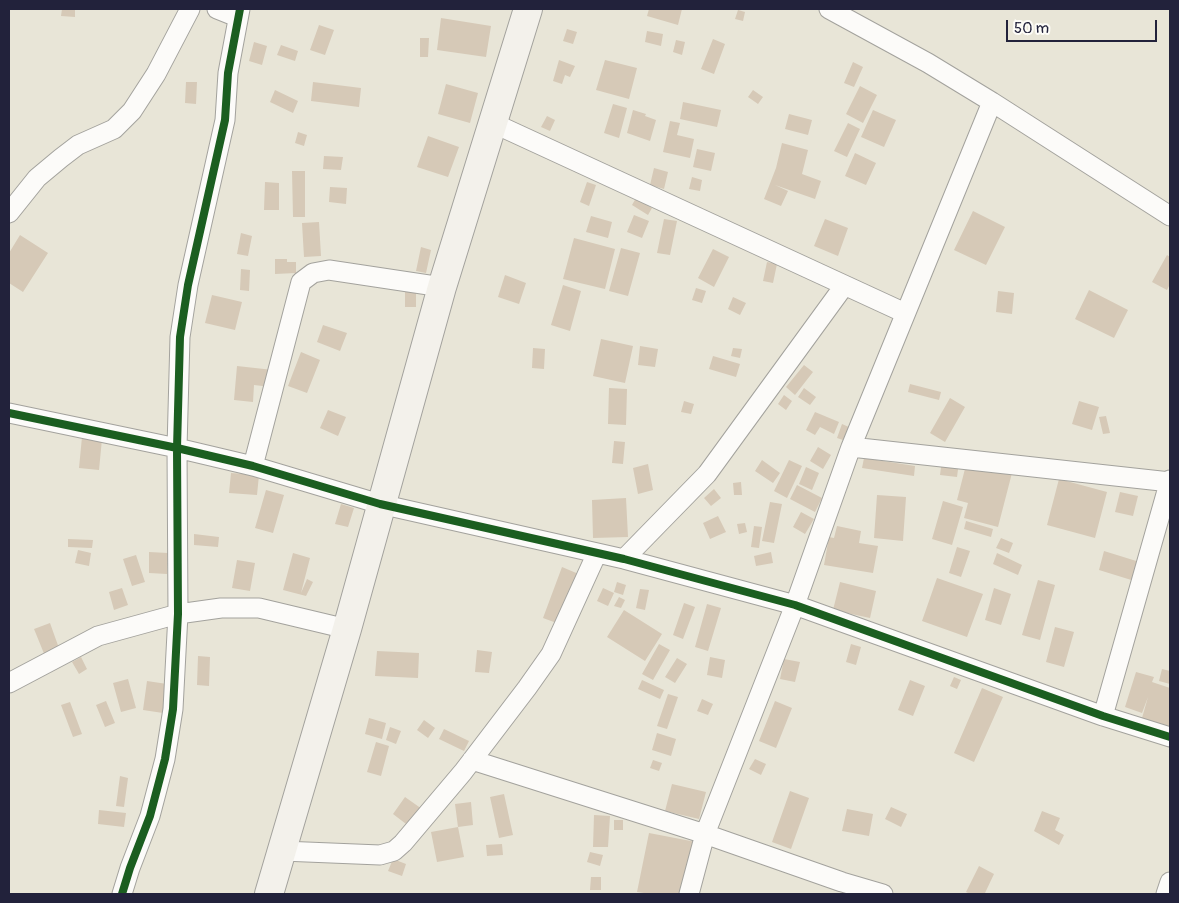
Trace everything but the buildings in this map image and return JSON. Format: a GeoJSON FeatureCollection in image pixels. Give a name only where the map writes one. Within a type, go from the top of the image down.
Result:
{"type":"FeatureCollection","features":[{"type":"Feature","properties":{"kind":"main road"},"geometry":{"type":"LineString","coordinates":[[269,894],[442,288],[528,9]]}},
{"type":"Feature","properties":{"kind":"street"},"geometry":{"type":"LineString","coordinates":[[9,213],[43,173],[78,145],[114,129],[132,111],[156,74],[190,9]]}},
{"type":"Feature","properties":{"kind":"street"},"geometry":{"type":"LineString","coordinates":[[122,894],[150,816],[165,759],[173,709],[178,614],[177,448],[180,337],[188,285],[224,120],[228,73],[238,13],[217,9]]}},
{"type":"Feature","properties":{"kind":"street"},"geometry":{"type":"LineString","coordinates":[[830,9],[928,63],[1170,216]]}},
{"type":"Feature","properties":{"kind":"street"},"geometry":{"type":"LineString","coordinates":[[689,894],[705,834],[796,605],[851,447],[992,102]]}},
{"type":"Feature","properties":{"kind":"street"},"geometry":{"type":"LineString","coordinates":[[493,123],[905,313]]}},
{"type":"Feature","properties":{"kind":"street"},"geometry":{"type":"LineString","coordinates":[[253,466],[300,282],[313,272],[330,270],[442,288]]}},
{"type":"Feature","properties":{"kind":"street"},"geometry":{"type":"LineString","coordinates":[[624,559],[707,474],[844,286]]}},
{"type":"Feature","properties":{"kind":"street"},"geometry":{"type":"LineString","coordinates":[[9,413],[253,466],[380,504],[624,559],[796,605],[1103,716],[1170,737]]}},
{"type":"Feature","properties":{"kind":"street"},"geometry":{"type":"LineString","coordinates":[[851,447],[1170,481],[1103,716]]}},
{"type":"Feature","properties":{"kind":"street"},"geometry":{"type":"LineString","coordinates":[[282,852],[380,855],[394,851],[403,843],[472,760],[551,654],[598,554]]}},
{"type":"Feature","properties":{"kind":"street"},"geometry":{"type":"LineString","coordinates":[[9,683],[98,636],[178,614],[221,608],[259,608],[346,629]]}},
{"type":"Feature","properties":{"kind":"street"},"geometry":{"type":"LineString","coordinates":[[472,760],[705,834],[841,888],[883,894]]}},
{"type":"Feature","properties":{"kind":"street"},"geometry":{"type":"LineString","coordinates":[[1166,894],[1170,882]]}},
{"type":"Feature","properties":{"kind":"cycle path"},"geometry":{"type":"LineString","coordinates":[[122,894],[150,816],[165,759],[173,709],[178,614],[177,448],[180,337],[188,285],[225,120],[228,73],[240,9]]}},
{"type":"Feature","properties":{"kind":"cycle path"},"geometry":{"type":"LineString","coordinates":[[9,413],[253,466],[380,504],[624,559],[795,605],[1103,716],[1170,737]]}}]}
